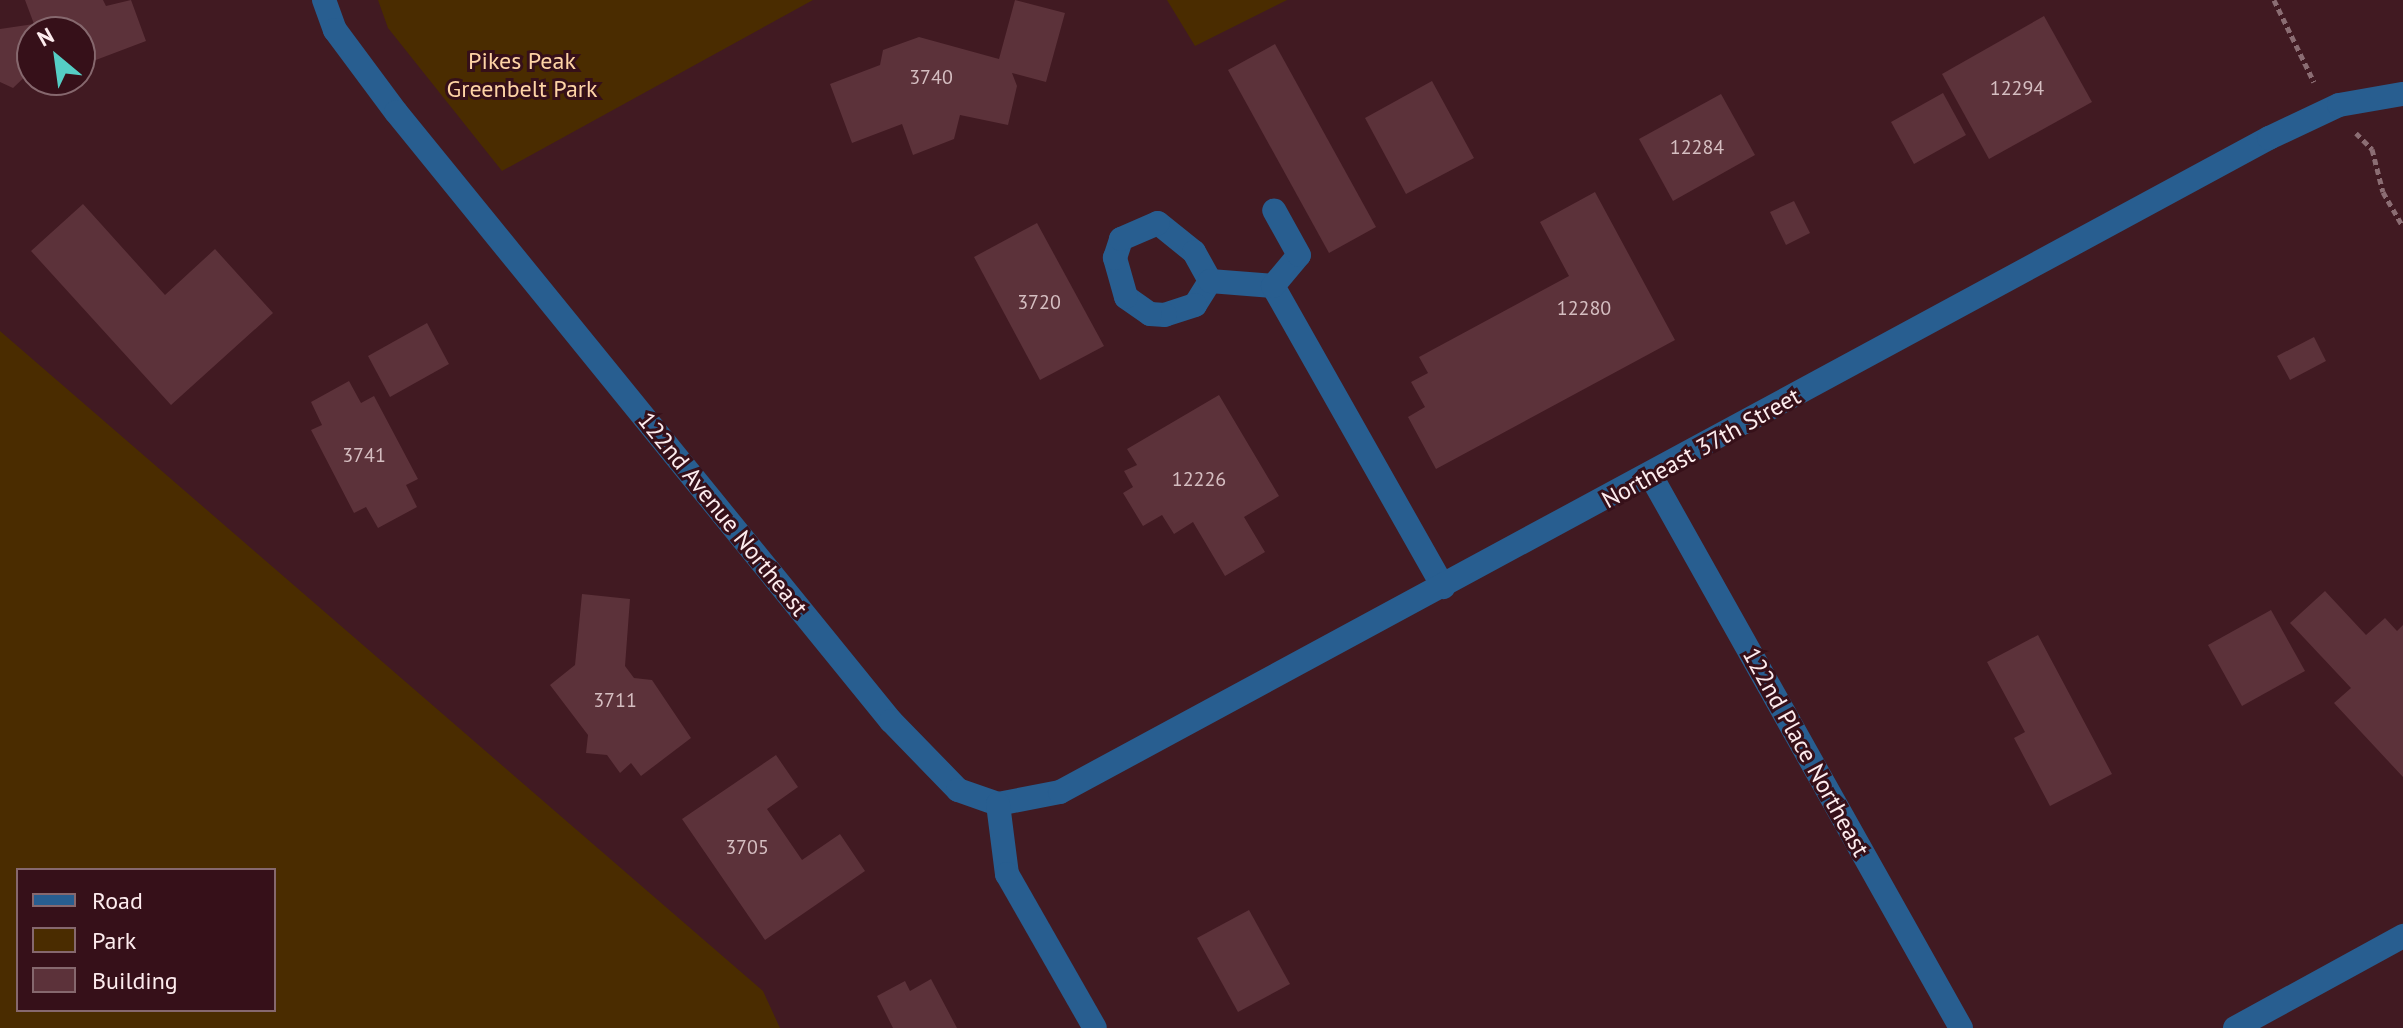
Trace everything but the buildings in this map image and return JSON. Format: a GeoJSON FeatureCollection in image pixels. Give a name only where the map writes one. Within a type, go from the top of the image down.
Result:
{"type":"FeatureCollection","features":[{"type":"Feature","properties":{"kind":"street","name":"122nd Avenue Northeast"},"geometry":{"type":"LineString","coordinates":[[324,0],[335,30],[396,112],[891,721],[958,790],[998,804]]}},
{"type":"Feature","properties":{"kind":"street","name":"Northeast 37th Street"},"geometry":{"type":"LineString","coordinates":[[998,804],[1060,792],[2332,109],[2403,94]]}},
{"type":"Feature","properties":{"kind":"street"},"geometry":{"type":"LineString","coordinates":[[1273,286],[1299,255],[1274,210]]}},
{"type":"Feature","properties":{"kind":"street"},"geometry":{"type":"LineString","coordinates":[[1210,281],[1273,286]]}},
{"type":"Feature","properties":{"kind":"street"},"geometry":{"type":"LineString","coordinates":[[1273,286],[1443,587]]}},
{"type":"Feature","properties":{"kind":"street","name":"122nd Place Northeast"},"geometry":{"type":"LineString","coordinates":[[1651,476],[1961,1028]]}},
{"type":"Feature","properties":{"kind":"street"},"geometry":{"type":"LineString","coordinates":[[998,804],[1007,874],[1095,1028]]}},
{"type":"Feature","properties":{"kind":"street"},"geometry":{"type":"LineString","coordinates":[[2235,1028],[2403,936]]}},
{"type":"Feature","properties":{"kind":"path"},"geometry":{"type":"LineString","coordinates":[[2274,0],[2332,109],[2372,149],[2383,192],[2403,226]]}},
{"type":"Feature","properties":{"kind":"green space","name":"Pikes Peak Greenbelt Park"},"geometry":{"type":"Polygon","coordinates":[[[378,0],[813,0],[502,171],[388,28],[378,0]]]}},
{"type":"Feature","properties":{"kind":"green space"},"geometry":{"type":"Polygon","coordinates":[[[1167,0],[1287,0],[1195,46],[1167,0]]]}},
{"type":"Feature","properties":{"kind":"green space"},"geometry":{"type":"Polygon","coordinates":[[[0,331],[763,991],[780,1028],[0,1028],[0,331]]]}}]}
